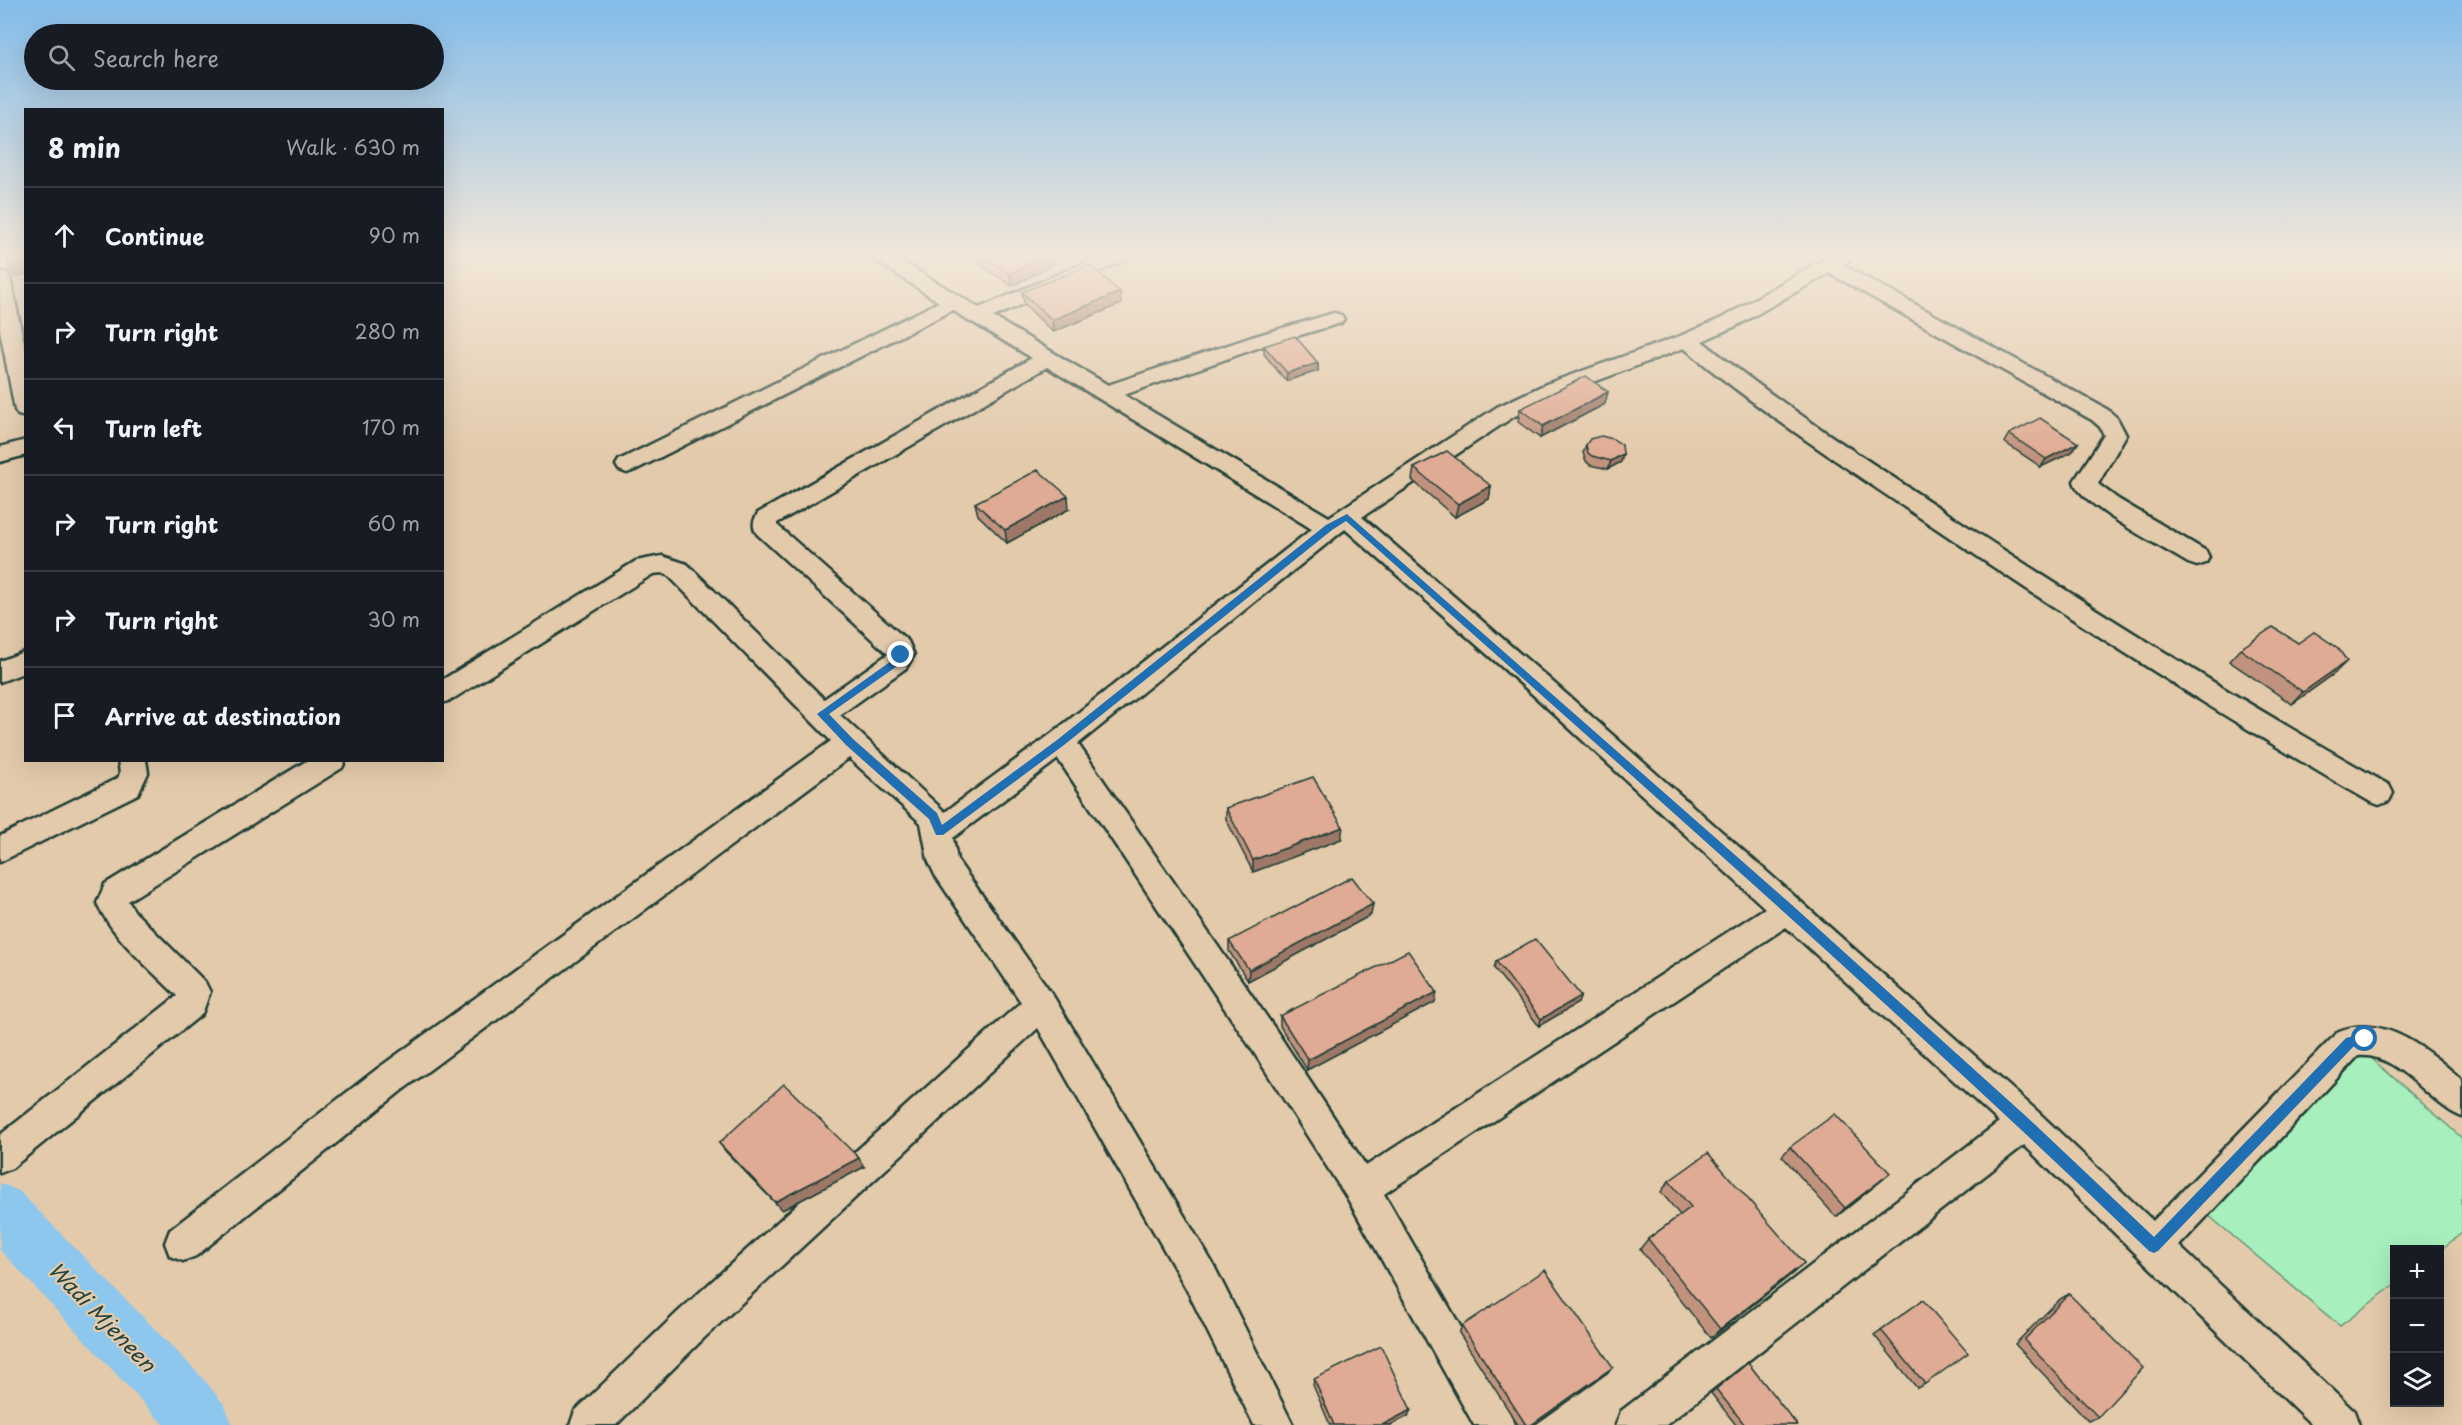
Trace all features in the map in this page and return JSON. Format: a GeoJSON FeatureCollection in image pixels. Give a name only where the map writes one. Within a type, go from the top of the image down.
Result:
{"type":"FeatureCollection","features":[{"type":"Feature","properties":{"kind":"street"},"geometry":{"type":"LineString","coordinates":[[9,322],[24,400]]}},
{"type":"Feature","properties":{"kind":"street"},"geometry":{"type":"LineString","coordinates":[[627,465],[913,322]]}},
{"type":"Feature","properties":{"kind":"street"},"geometry":{"type":"LineString","coordinates":[[984,322],[1104,394],[1338,522],[1788,909],[2025,1123],[2340,1425]]}},
{"type":"Feature","properties":{"kind":"street"},"geometry":{"type":"LineString","coordinates":[[1104,394],[1259,341],[1325,322]]}},
{"type":"Feature","properties":{"kind":"street"},"geometry":{"type":"LineString","coordinates":[[939,832],[1060,742],[1338,522],[1505,412],[1554,389],[1687,340],[1726,322]]}},
{"type":"Feature","properties":{"kind":"street"},"geometry":{"type":"LineString","coordinates":[[1941,322],[2100,415],[2109,423],[2115,435],[2086,481],[2087,487],[2110,505],[2197,557]]}},
{"type":"Feature","properties":{"kind":"street"},"geometry":{"type":"LineString","coordinates":[[1687,340],[1768,404],[2068,606],[2218,700],[2379,793]]}},
{"type":"Feature","properties":{"kind":"street"},"geometry":{"type":"LineString","coordinates":[[822,714],[897,661],[901,655],[899,648],[765,528],[766,519],[1046,359]]}},
{"type":"Feature","properties":{"kind":"street"},"geometry":{"type":"LineString","coordinates":[[0,455],[24,448]]}},
{"type":"Feature","properties":{"kind":"street"},"geometry":{"type":"LineString","coordinates":[[444,692],[645,567],[658,563],[668,564],[678,570],[850,742],[933,816],[939,832],[939,852],[945,866],[1041,1004],[1200,1277],[1274,1425]]}},
{"type":"Feature","properties":{"kind":"street"},"geometry":{"type":"LineString","coordinates":[[0,672],[24,662]]}},
{"type":"Feature","properties":{"kind":"street"},"geometry":{"type":"LineString","coordinates":[[183,1243],[389,1080],[850,742]]}},
{"type":"Feature","properties":{"kind":"street"},"geometry":{"type":"LineString","coordinates":[[1060,742],[1264,1040],[1361,1189],[1495,1425]]}},
{"type":"Feature","properties":{"kind":"street"},"geometry":{"type":"LineString","coordinates":[[0,850],[128,786],[134,773],[132,762]]}},
{"type":"Feature","properties":{"kind":"street"},"geometry":{"type":"LineString","coordinates":[[0,1156],[191,1004],[194,998],[194,992],[124,921],[112,903],[116,893],[329,762]]}},
{"type":"Feature","properties":{"kind":"street"},"geometry":{"type":"LineString","coordinates":[[1361,1189],[1788,909]]}},
{"type":"Feature","properties":{"kind":"street"},"geometry":{"type":"LineString","coordinates":[[589,1425],[691,1325],[1041,1004]]}},
{"type":"Feature","properties":{"kind":"street"},"geometry":{"type":"LineString","coordinates":[[2154,1246],[2350,1042],[2374,1040],[2390,1047],[2462,1101]]}},
{"type":"Feature","properties":{"kind":"street"},"geometry":{"type":"LineString","coordinates":[[1635,1425],[2025,1123]]}},
{"type":"Feature","properties":{"kind":"green space"},"geometry":{"type":"Polygon","coordinates":[[[2362,1050],[2462,1138],[2462,1233],[2444,1247],[2444,1245],[2390,1245],[2390,1288],[2340,1326],[2208,1215],[2362,1050]]]}},
{"type":"Feature","properties":{"kind":"building"},"geometry":{"type":"Polygon","coordinates":[[[1295,336],[1318,363],[1287,373],[1264,346],[1295,336]]]}},
{"type":"Feature","properties":{"kind":"building"},"geometry":{"type":"Polygon","coordinates":[[[1586,376],[1608,392],[1543,426],[1520,409],[1586,376]]]}},
{"type":"Feature","properties":{"kind":"building"},"geometry":{"type":"Polygon","coordinates":[[[2040,418],[2078,443],[2046,459],[2009,434],[2040,418]]]}},
{"type":"Feature","properties":{"kind":"building"},"geometry":{"type":"Polygon","coordinates":[[[1601,436],[1613,439],[1622,445],[1623,454],[1611,461],[1588,453],[1586,445],[1590,439],[1601,436]]]}},
{"type":"Feature","properties":{"kind":"building"},"geometry":{"type":"Polygon","coordinates":[[[1447,451],[1491,486],[1458,504],[1414,468],[1447,451]]]}},
{"type":"Feature","properties":{"kind":"building"},"geometry":{"type":"Polygon","coordinates":[[[1038,470],[1068,496],[1005,530],[975,503],[1038,470]]]}},
{"type":"Feature","properties":{"kind":"building"},"geometry":{"type":"Polygon","coordinates":[[[2273,627],[2298,643],[2314,632],[2338,648],[2347,661],[2303,692],[2240,649],[2273,627]]]}},
{"type":"Feature","properties":{"kind":"building"},"geometry":{"type":"Polygon","coordinates":[[[1313,777],[1343,827],[1253,860],[1226,808],[1313,777]]]}},
{"type":"Feature","properties":{"kind":"building"},"geometry":{"type":"Polygon","coordinates":[[[1352,877],[1373,904],[1249,970],[1229,941],[1352,877]]]}},
{"type":"Feature","properties":{"kind":"building"},"geometry":{"type":"Polygon","coordinates":[[[1535,939],[1581,996],[1541,1019],[1496,961],[1535,939]]]}},
{"type":"Feature","properties":{"kind":"building"},"geometry":{"type":"Polygon","coordinates":[[[1408,951],[1437,992],[1308,1060],[1280,1016],[1408,951]]]}},
{"type":"Feature","properties":{"kind":"building"},"geometry":{"type":"Polygon","coordinates":[[[784,1084],[859,1158],[775,1202],[719,1143],[784,1084]]]}},
{"type":"Feature","properties":{"kind":"building"},"geometry":{"type":"Polygon","coordinates":[[[1835,1114],[1890,1173],[1845,1208],[1790,1147],[1835,1114]]]}},
{"type":"Feature","properties":{"kind":"building"},"geometry":{"type":"Polygon","coordinates":[[[1708,1153],[1804,1263],[1720,1329],[1648,1239],[1691,1207],[1669,1181],[1708,1153]]]}},
{"type":"Feature","properties":{"kind":"building"},"geometry":{"type":"Polygon","coordinates":[[[1545,1270],[1613,1367],[1531,1425],[1526,1425],[1462,1326],[1545,1270]]]}},
{"type":"Feature","properties":{"kind":"building"},"geometry":{"type":"Polygon","coordinates":[[[2069,1294],[2143,1368],[2098,1417],[2024,1340],[2069,1294]]]}},
{"type":"Feature","properties":{"kind":"building"},"geometry":{"type":"Polygon","coordinates":[[[1923,1300],[1968,1353],[1925,1384],[1881,1330],[1923,1300]]]}},
{"type":"Feature","properties":{"kind":"building"},"geometry":{"type":"Polygon","coordinates":[[[1381,1346],[1411,1410],[1382,1425],[1334,1425],[1314,1379],[1381,1346]]]}},
{"type":"Feature","properties":{"kind":"building"},"geometry":{"type":"Polygon","coordinates":[[[1748,1363],[1797,1425],[1745,1425],[1716,1389],[1748,1363]]]}},
{"type":"Feature","properties":{"kind":"waterway","name":"Wadi Mjeneen"},"geometry":{"type":"LineString","coordinates":[[0,1210],[178,1395],[203,1425]]}},
{"type":"Feature","properties":{"kind":"route"},"geometry":{"type":"LineString","coordinates":[[901,655],[897,661],[822,714],[933,816],[939,832],[1060,742],[1329,528],[1347,517],[1538,684],[2025,1123],[2154,1246],[2350,1042],[2365,1039]]}}]}
